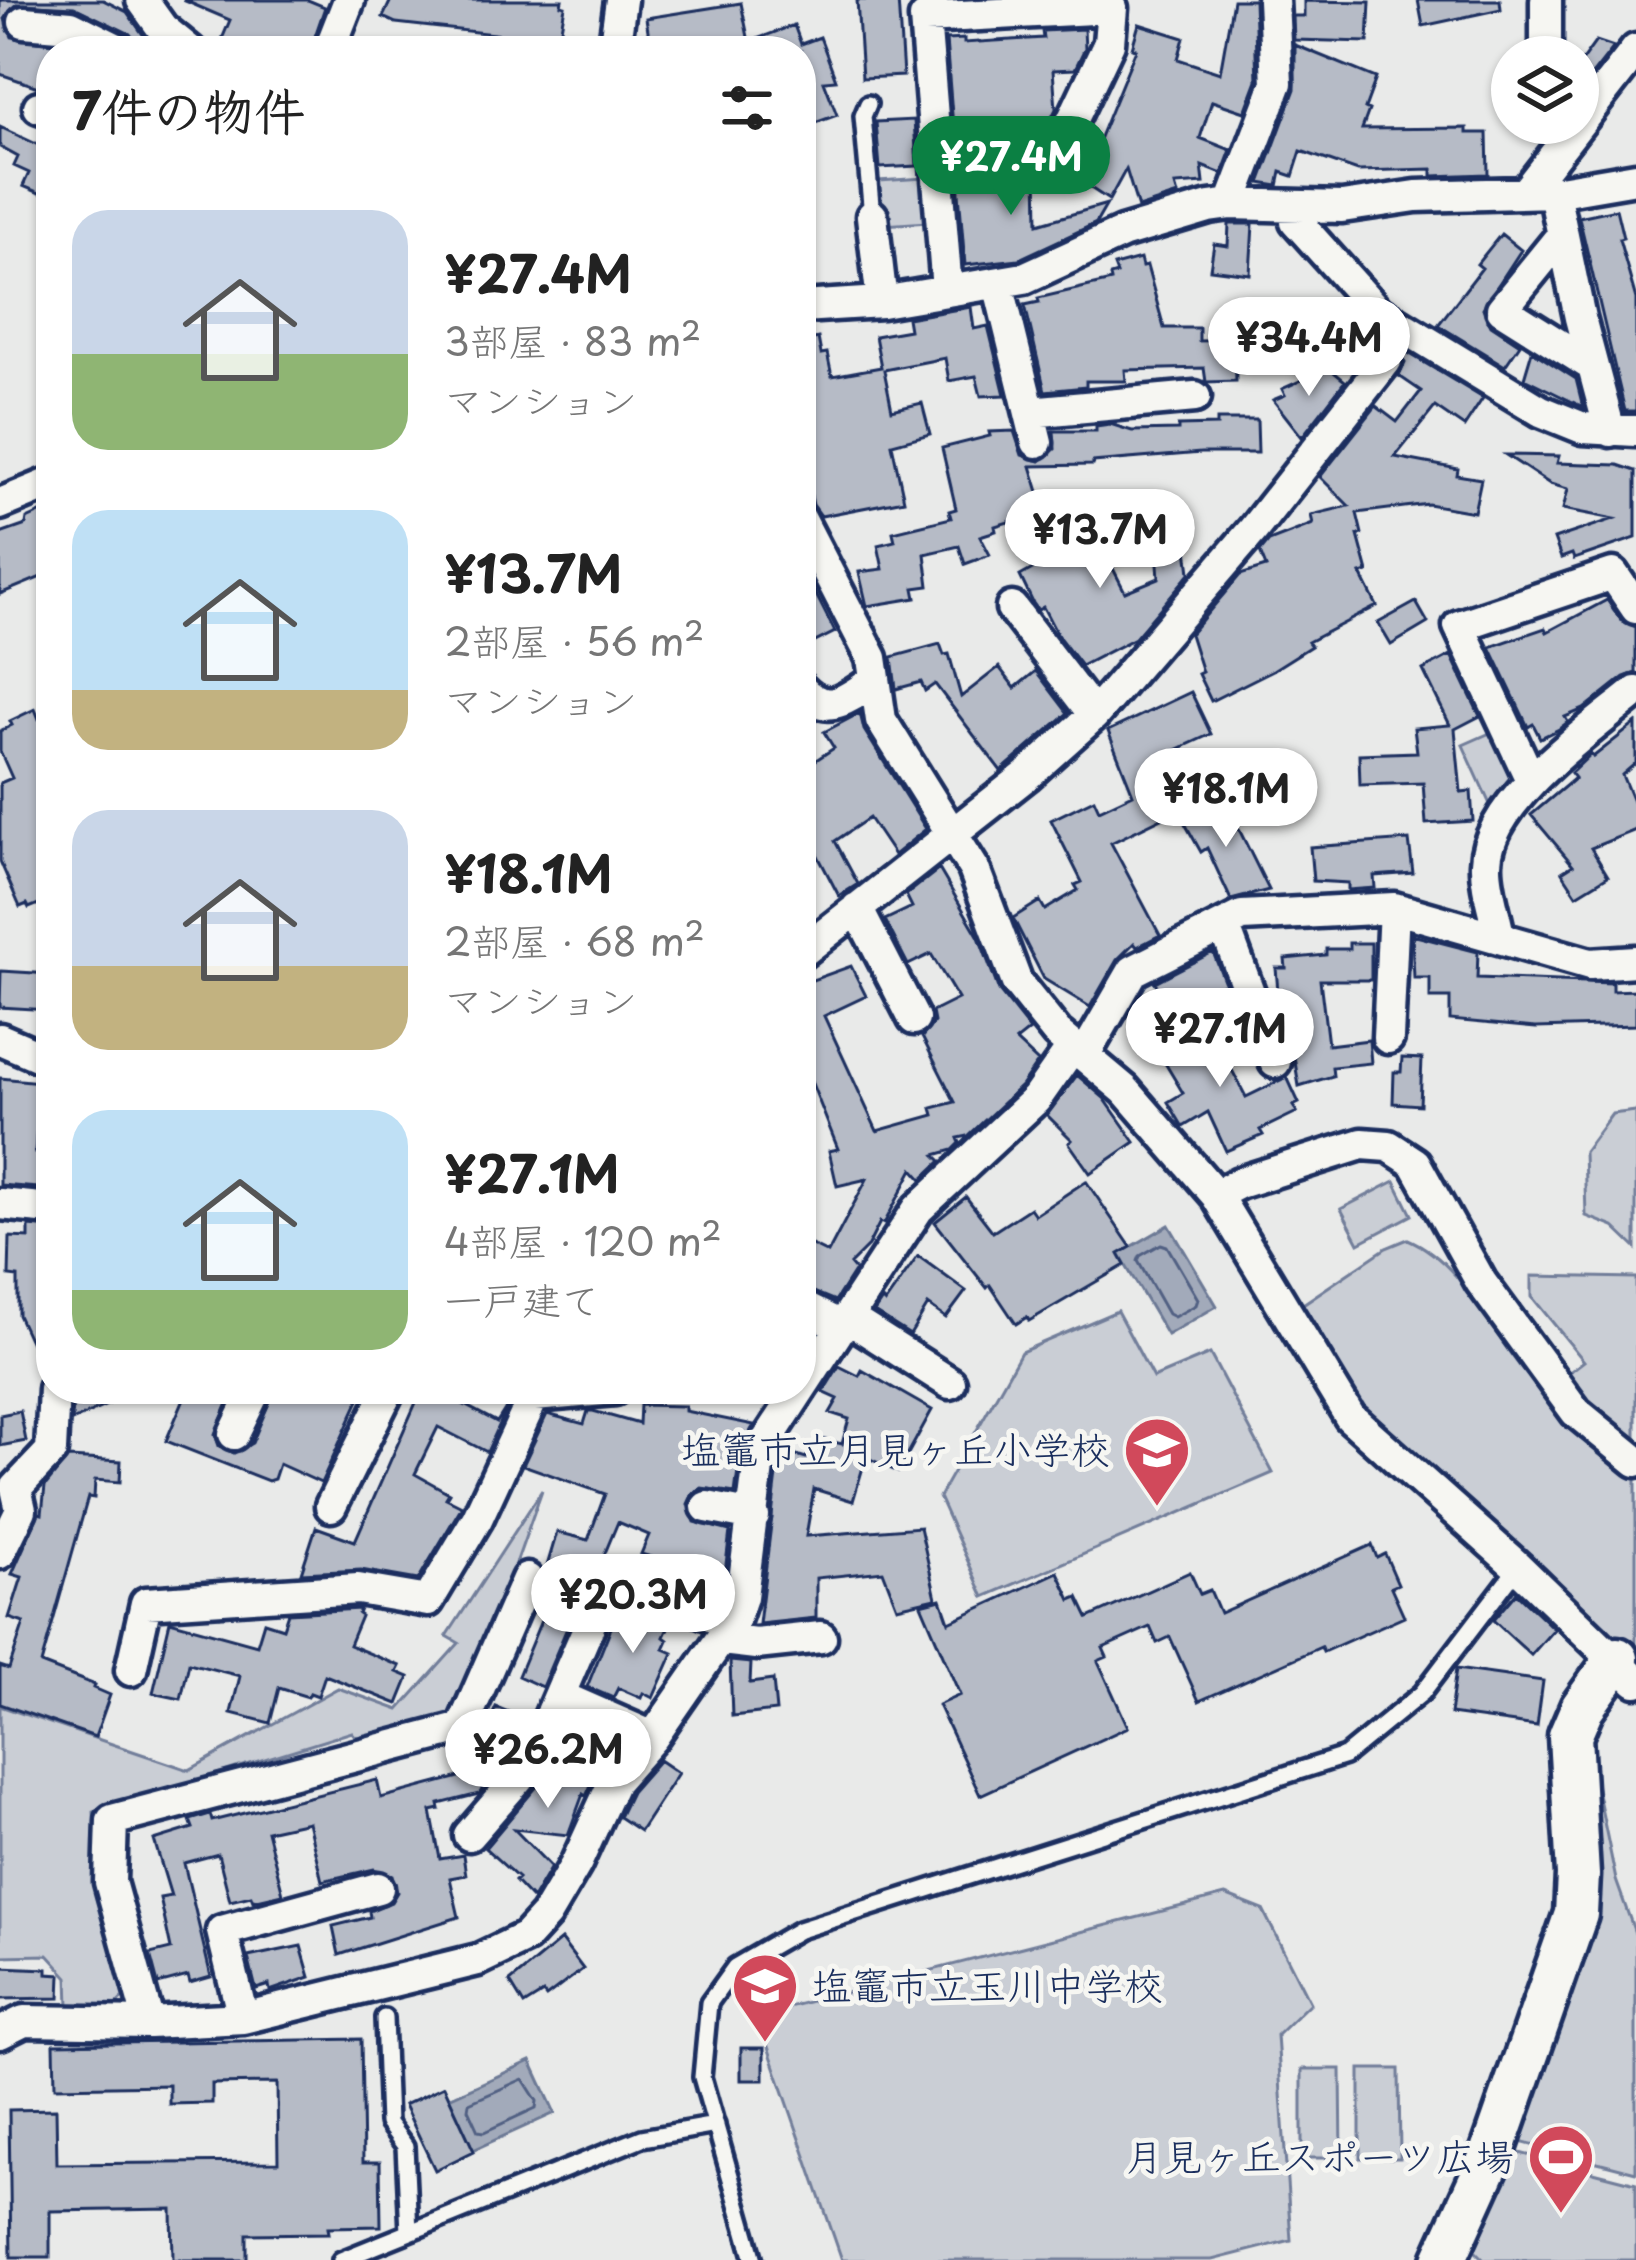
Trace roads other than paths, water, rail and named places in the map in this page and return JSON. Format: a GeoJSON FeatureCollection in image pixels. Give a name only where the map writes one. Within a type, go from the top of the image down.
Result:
{"type":"FeatureCollection","features":[{"type":"Feature","properties":{"kind":"street"},"geometry":{"type":"LineString","coordinates":[[142,0],[156,36]]}},
{"type":"Feature","properties":{"kind":"street"},"geometry":{"type":"LineString","coordinates":[[335,36],[349,0]]}},
{"type":"Feature","properties":{"kind":"street"},"geometry":{"type":"LineString","coordinates":[[616,36],[621,0]]}},
{"type":"Feature","properties":{"kind":"street"},"geometry":{"type":"LineString","coordinates":[[1231,204],[1277,83],[1274,0]]}},
{"type":"Feature","properties":{"kind":"street"},"geometry":{"type":"LineString","coordinates":[[1546,0],[1546,36]]}},
{"type":"Feature","properties":{"kind":"street"},"geometry":{"type":"LineString","coordinates":[[937,148],[1063,140],[1109,43],[1112,8],[1042,5],[925,18],[947,290]]}},
{"type":"Feature","properties":{"kind":"street"},"geometry":{"type":"LineString","coordinates":[[24,22],[71,26],[91,36]]}},
{"type":"Feature","properties":{"kind":"street"},"geometry":{"type":"LineString","coordinates":[[1623,431],[1591,365],[1562,235],[1540,192],[1552,156],[1636,50]]}},
{"type":"Feature","properties":{"kind":"street"},"geometry":{"type":"LineString","coordinates":[[1551,144],[1552,156]]}},
{"type":"Feature","properties":{"kind":"street"},"geometry":{"type":"LineString","coordinates":[[816,306],[882,302],[1024,278],[1122,232],[1231,204],[1342,207],[1432,195],[1540,192],[1636,178]]}},
{"type":"Feature","properties":{"kind":"street"},"geometry":{"type":"LineString","coordinates":[[1296,207],[1296,221],[1377,311],[1541,411],[1583,428],[1623,431]]}},
{"type":"Feature","properties":{"kind":"street"},"geometry":{"type":"LineString","coordinates":[[872,216],[882,302]]}},
{"type":"Feature","properties":{"kind":"street"},"geometry":{"type":"LineString","coordinates":[[1562,235],[1502,309],[1591,365]]}},
{"type":"Feature","properties":{"kind":"street"},"geometry":{"type":"LineString","coordinates":[[998,283],[1033,427],[1196,397]]}},
{"type":"Feature","properties":{"kind":"street"},"geometry":{"type":"LineString","coordinates":[[816,940],[1094,716],[1239,547],[1386,361]]}},
{"type":"Feature","properties":{"kind":"street"},"geometry":{"type":"LineString","coordinates":[[0,504],[36,489]]}},
{"type":"Feature","properties":{"kind":"street"},"geometry":{"type":"LineString","coordinates":[[816,549],[872,658],[881,720],[974,869],[1017,983],[1057,1033],[1125,1090],[1216,1195],[1350,1417],[1626,1670],[1582,1708],[1570,1736],[1576,1914],[1492,2154],[1448,2259]]}},
{"type":"Feature","properties":{"kind":"street"},"geometry":{"type":"LineString","coordinates":[[1531,780],[1460,626],[1613,574],[1636,608]]}},
{"type":"Feature","properties":{"kind":"street"},"geometry":{"type":"LineString","coordinates":[[1012,608],[1094,716]]}},
{"type":"Feature","properties":{"kind":"street"},"geometry":{"type":"LineString","coordinates":[[816,705],[836,706],[875,680]]}},
{"type":"Feature","properties":{"kind":"street"},"geometry":{"type":"LineString","coordinates":[[1499,936],[1486,861],[1501,822],[1531,780],[1636,692]]}},
{"type":"Feature","properties":{"kind":"street"},"geometry":{"type":"LineString","coordinates":[[856,908],[914,1019]]}},
{"type":"Feature","properties":{"kind":"street"},"geometry":{"type":"LineString","coordinates":[[1388,1038],[1394,908]]}},
{"type":"Feature","properties":{"kind":"street"},"geometry":{"type":"LineString","coordinates":[[816,1368],[918,1209],[1024,1111],[1079,1050],[1132,971],[1242,916],[1394,908],[1590,964],[1636,961]]}},
{"type":"Feature","properties":{"kind":"street"},"geometry":{"type":"LineString","coordinates":[[1224,925],[1275,1062]]}},
{"type":"Feature","properties":{"kind":"street"},"geometry":{"type":"LineString","coordinates":[[0,1039],[36,1055]]}},
{"type":"Feature","properties":{"kind":"street"},"geometry":{"type":"LineString","coordinates":[[1216,1195],[1239,1183],[1362,1144],[1389,1146],[1414,1163],[1481,1282],[1576,1412],[1636,1461]]}},
{"type":"Feature","properties":{"kind":"street"},"geometry":{"type":"LineString","coordinates":[[0,1204],[36,1208]]}},
{"type":"Feature","properties":{"kind":"street"},"geometry":{"type":"LineString","coordinates":[[816,1312],[846,1323],[950,1383]]}},
{"type":"Feature","properties":{"kind":"street"},"geometry":{"type":"LineString","coordinates":[[0,1553],[21,1510],[16,1488],[51,1451],[53,1404]]}},
{"type":"Feature","properties":{"kind":"street"},"geometry":{"type":"LineString","coordinates":[[234,1433],[248,1404]]}},
{"type":"Feature","properties":{"kind":"street"},"geometry":{"type":"LineString","coordinates":[[331,1506],[382,1404]]}},
{"type":"Feature","properties":{"kind":"street"},"geometry":{"type":"LineString","coordinates":[[130,1670],[146,1603],[358,1589],[428,1601],[477,1519],[531,1404]]}},
{"type":"Feature","properties":{"kind":"street"},"geometry":{"type":"LineString","coordinates":[[0,2032],[24,2021],[149,2023],[243,2018],[478,1960],[526,1937],[546,1915],[576,1864],[614,1781],[725,1636],[742,1597],[760,1451],[792,1404]]}},
{"type":"Feature","properties":{"kind":"street"},"geometry":{"type":"LineString","coordinates":[[707,1507],[754,1516]]}},
{"type":"Feature","properties":{"kind":"street"},"geometry":{"type":"LineString","coordinates":[[469,1835],[529,1766],[610,1577]]}},
{"type":"Feature","properties":{"kind":"street"},"geometry":{"type":"LineString","coordinates":[[149,2023],[110,1882],[112,1820],[462,1728],[527,1579]]}},
{"type":"Feature","properties":{"kind":"street"},"geometry":{"type":"LineString","coordinates":[[725,1636],[757,1644],[820,1637]]}},
{"type":"Feature","properties":{"kind":"street"},"geometry":{"type":"LineString","coordinates":[[562,1697],[652,1737]]}},
{"type":"Feature","properties":{"kind":"street"},"geometry":{"type":"LineString","coordinates":[[243,2018],[222,1931],[378,1888]]}},
{"type":"Feature","properties":{"kind":"lane"},"geometry":{"type":"LineString","coordinates":[[868,104],[862,116],[872,216]]}},
{"type":"Feature","properties":{"kind":"lane"},"geometry":{"type":"LineString","coordinates":[[754,2260],[702,2077],[709,2003],[735,1967],[800,1930],[1345,1756],[1422,1693],[1518,1567]]}},
{"type":"Feature","properties":{"kind":"lane"},"geometry":{"type":"LineString","coordinates":[[610,1577],[725,1636]]}},
{"type":"Feature","properties":{"kind":"lane"},"geometry":{"type":"LineString","coordinates":[[384,2018],[388,2123],[405,2146],[409,2232]]}},
{"type":"Feature","properties":{"kind":"lane"},"geometry":{"type":"LineString","coordinates":[[341,2260],[642,2138],[716,2125]]}},
{"type":"Feature","properties":{"kind":"water"},"geometry":{"type":"Polygon","coordinates":[[[1169,1225],[1217,1306],[1167,1335],[1119,1254],[1169,1225]]]}},
{"type":"Feature","properties":{"kind":"water"},"geometry":{"type":"Polygon","coordinates":[[[531,2061],[555,2113],[473,2150],[449,2098],[531,2061]]]}},
{"type":"Feature","properties":{"kind":"place","name":"塩竈市立月見ヶ丘小学校"},"geometry":{"type":"Point","coordinates":[1157,1509]}},
{"type":"Feature","properties":{"kind":"place","name":"塩竈市立玉川中学校"},"geometry":{"type":"Point","coordinates":[765,2045]}},
{"type":"Feature","properties":{"kind":"place","name":"月見ヶ丘スポーツ広場"},"geometry":{"type":"Point","coordinates":[1561,2216]}}]}
